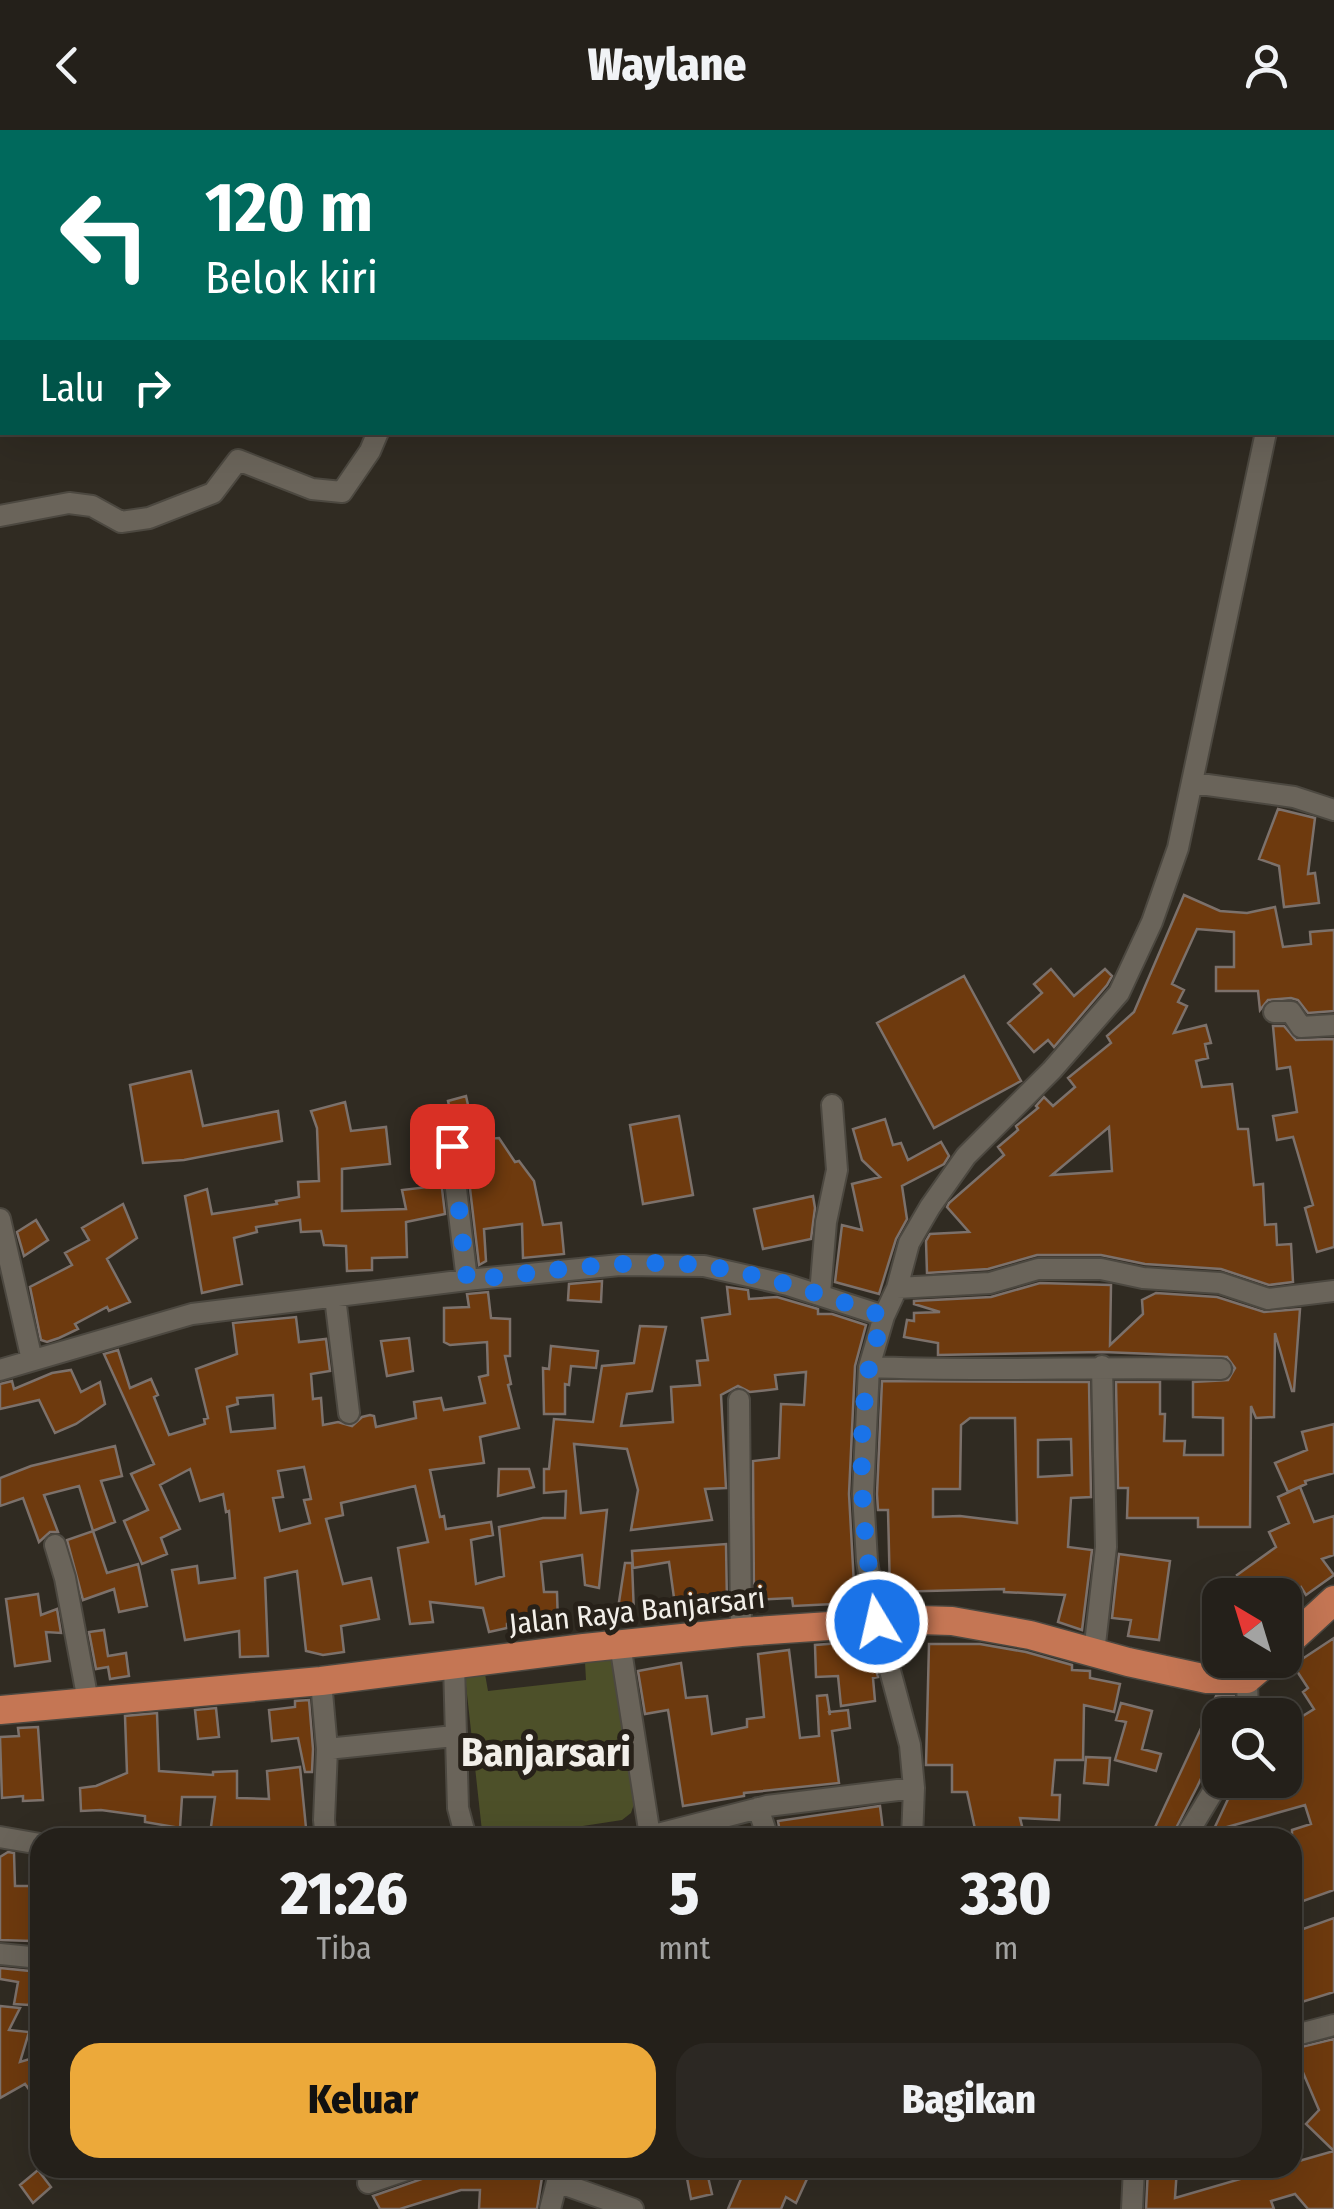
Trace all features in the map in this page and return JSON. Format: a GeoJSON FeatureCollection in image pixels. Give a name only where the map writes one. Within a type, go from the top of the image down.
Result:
{"type":"FeatureCollection","features":[{"type":"Feature","properties":{"kind":"highway"},"geometry":{"type":"LineString","coordinates":[[1302,1629],[1334,1600]]}},
{"type":"Feature","properties":{"kind":"highway","name":"Jalan Raya Banjarsari"},"geometry":{"type":"LineString","coordinates":[[0,1710],[321,1682],[741,1632],[919,1620],[976,1625],[1202,1678]]}},
{"type":"Feature","properties":{"kind":"highway","name":"Jalan Raya Banjarsari"},"geometry":{"type":"LineString","coordinates":[[1203,1678],[1248,1678]]}},
{"type":"Feature","properties":{"kind":"street"},"geometry":{"type":"LineString","coordinates":[[0,516],[70,503],[92,506],[121,522],[149,518],[213,493],[238,460],[312,490],[342,492],[377,435]]}},
{"type":"Feature","properties":{"kind":"street"},"geometry":{"type":"LineString","coordinates":[[912,1828],[914,1788],[906,1725],[877,1622],[867,1561],[863,1494],[869,1367],[884,1316],[898,1288],[909,1244],[966,1156],[1052,1070],[1118,993],[1152,922],[1178,848],[1265,435]]}},
{"type":"Feature","properties":{"kind":"street"},"geometry":{"type":"LineString","coordinates":[[1192,784],[1294,797],[1334,810]]}},
{"type":"Feature","properties":{"kind":"street"},"geometry":{"type":"LineString","coordinates":[[1274,1012],[1291,1012],[1301,1028],[1334,1025]]}},
{"type":"Feature","properties":{"kind":"street"},"geometry":{"type":"LineString","coordinates":[[820,1294],[826,1222],[838,1170],[832,1105]]}},
{"type":"Feature","properties":{"kind":"street"},"geometry":{"type":"LineString","coordinates":[[448,1123],[467,1280]]}},
{"type":"Feature","properties":{"kind":"street"},"geometry":{"type":"LineString","coordinates":[[0,1219],[32,1360]]}},
{"type":"Feature","properties":{"kind":"street"},"geometry":{"type":"LineString","coordinates":[[0,1370],[192,1314],[620,1265],[704,1266],[820,1294],[884,1316]]}},
{"type":"Feature","properties":{"kind":"street"},"geometry":{"type":"LineString","coordinates":[[898,1288],[990,1283],[1038,1269],[1101,1269],[1143,1278],[1220,1283],[1268,1300],[1328,1292]]}},
{"type":"Feature","properties":{"kind":"street"},"geometry":{"type":"LineString","coordinates":[[335,1297],[349,1414]]}},
{"type":"Feature","properties":{"kind":"street"},"geometry":{"type":"LineString","coordinates":[[1094,1653],[1106,1547],[1102,1366]]}},
{"type":"Feature","properties":{"kind":"street"},"geometry":{"type":"LineString","coordinates":[[869,1367],[1222,1369]]}},
{"type":"Feature","properties":{"kind":"street"},"geometry":{"type":"LineString","coordinates":[[739,1400],[741,1632]]}},
{"type":"Feature","properties":{"kind":"street"},"geometry":{"type":"LineString","coordinates":[[55,1545],[88,1701]]}},
{"type":"Feature","properties":{"kind":"street"},"geometry":{"type":"LineString","coordinates":[[620,1644],[649,1828]]}},
{"type":"Feature","properties":{"kind":"street"},"geometry":{"type":"LineString","coordinates":[[454,1664],[454,1736],[462,1828]]}},
{"type":"Feature","properties":{"kind":"street"},"geometry":{"type":"LineString","coordinates":[[1248,1678],[1248,1698]]}},
{"type":"Feature","properties":{"kind":"street"},"geometry":{"type":"LineString","coordinates":[[321,1682],[327,1749],[325,1828]]}},
{"type":"Feature","properties":{"kind":"street"},"geometry":{"type":"LineString","coordinates":[[327,1749],[454,1736]]}},
{"type":"Feature","properties":{"kind":"street"},"geometry":{"type":"LineString","coordinates":[[681,1828],[758,1808],[914,1788]]}},
{"type":"Feature","properties":{"kind":"street"},"geometry":{"type":"LineString","coordinates":[[1191,1828],[1209,1798]]}},
{"type":"Feature","properties":{"kind":"street"},"geometry":{"type":"LineString","coordinates":[[758,1808],[765,1828]]}},
{"type":"Feature","properties":{"kind":"street"},"geometry":{"type":"LineString","coordinates":[[0,1837],[30,1842]]}},
{"type":"Feature","properties":{"kind":"street"},"geometry":{"type":"LineString","coordinates":[[0,1954],[30,1957]]}},
{"type":"Feature","properties":{"kind":"street"},"geometry":{"type":"LineString","coordinates":[[1302,2033],[1334,2024]]}},
{"type":"Feature","properties":{"kind":"street"},"geometry":{"type":"LineString","coordinates":[[368,2184],[384,2178]]}},
{"type":"Feature","properties":{"kind":"street"},"geometry":{"type":"LineString","coordinates":[[550,2209],[556,2178]]}},
{"type":"Feature","properties":{"kind":"street"},"geometry":{"type":"LineString","coordinates":[[564,2178],[632,2209]]}},
{"type":"Feature","properties":{"kind":"street"},"geometry":{"type":"LineString","coordinates":[[1132,2209],[1134,2178]]}},
{"type":"Feature","properties":{"kind":"green space"},"geometry":{"type":"Polygon","coordinates":[[[612,1658],[634,1804],[631,1813],[622,1820],[570,1828],[482,1828],[465,1676],[485,1674],[488,1691],[586,1680],[585,1662],[612,1658]]]}},
{"type":"Feature","properties":{"kind":"building"},"geometry":{"type":"Polygon","coordinates":[[[1278,809],[1315,818],[1308,874],[1315,873],[1319,903],[1284,907],[1279,866],[1259,859],[1278,809]]]}},
{"type":"Feature","properties":{"kind":"building"},"geometry":{"type":"Polygon","coordinates":[[[1184,895],[1220,911],[1247,913],[1275,907],[1283,947],[1311,944],[1310,932],[1334,930],[1334,1011],[1308,1013],[1298,1000],[1291,998],[1268,1000],[1260,1010],[1258,991],[1216,991],[1216,967],[1234,967],[1234,932],[1197,929],[1172,984],[1184,990],[1178,1002],[1187,1006],[1174,1033],[1206,1025],[1211,1043],[1205,1044],[1208,1058],[1196,1061],[1202,1087],[1232,1084],[1238,1129],[1248,1129],[1254,1185],[1263,1184],[1265,1225],[1276,1224],[1277,1245],[1291,1244],[1293,1282],[1269,1285],[1221,1269],[1145,1264],[1101,1255],[1037,1255],[988,1269],[927,1273],[926,1241],[930,1234],[969,1232],[947,1207],[949,1203],[1004,1155],[998,1147],[1018,1130],[1016,1126],[1038,1108],[1044,1097],[1053,1106],[1075,1087],[1068,1078],[1111,1043],[1107,1036],[1134,1012],[1184,895]],[[1109,1127],[1052,1175],[1112,1171],[1109,1127]]]}},
{"type":"Feature","properties":{"kind":"building"},"geometry":{"type":"Polygon","coordinates":[[[1051,969],[1074,996],[1105,969],[1112,976],[1054,1047],[1048,1040],[1034,1052],[1008,1023],[1042,993],[1034,984],[1051,969]]]}},
{"type":"Feature","properties":{"kind":"building"},"geometry":{"type":"Polygon","coordinates":[[[964,976],[1021,1081],[934,1128],[877,1023],[964,976]]]}},
{"type":"Feature","properties":{"kind":"building"},"geometry":{"type":"Polygon","coordinates":[[[1273,1026],[1284,1026],[1296,1040],[1334,1039],[1334,1247],[1317,1252],[1305,1208],[1313,1205],[1293,1137],[1277,1140],[1273,1116],[1297,1112],[1290,1067],[1277,1069],[1273,1026]]]}},
{"type":"Feature","properties":{"kind":"building"},"geometry":{"type":"Polygon","coordinates":[[[191,1071],[203,1126],[278,1111],[282,1141],[184,1160],[143,1163],[130,1085],[191,1071]]]}},
{"type":"Feature","properties":{"kind":"building"},"geometry":{"type":"Polygon","coordinates":[[[466,1096],[472,1123],[485,1121],[488,1139],[499,1138],[534,1181],[543,1225],[561,1223],[564,1254],[523,1258],[522,1224],[484,1229],[486,1261],[479,1265],[462,1121],[450,1110],[448,1101],[466,1096]]]}},
{"type":"Feature","properties":{"kind":"building"},"geometry":{"type":"Polygon","coordinates":[[[345,1102],[351,1131],[386,1127],[390,1164],[342,1169],[342,1211],[406,1209],[402,1190],[437,1186],[436,1180],[441,1180],[445,1214],[406,1222],[407,1257],[372,1258],[372,1270],[347,1271],[346,1246],[324,1245],[321,1231],[301,1232],[300,1220],[256,1227],[257,1232],[234,1238],[242,1284],[202,1293],[185,1196],[207,1189],[212,1214],[299,1197],[298,1182],[319,1181],[317,1128],[311,1111],[345,1102]]]}},
{"type":"Feature","properties":{"kind":"building"},"geometry":{"type":"Polygon","coordinates":[[[679,1116],[693,1195],[643,1204],[630,1125],[679,1116]]]}},
{"type":"Feature","properties":{"kind":"building"},"geometry":{"type":"Polygon","coordinates":[[[885,1119],[893,1145],[901,1143],[908,1160],[941,1142],[949,1156],[944,1164],[902,1186],[907,1219],[896,1239],[879,1294],[835,1282],[842,1225],[862,1230],[852,1184],[880,1177],[862,1160],[853,1129],[885,1119]]]}},
{"type":"Feature","properties":{"kind":"building"},"geometry":{"type":"Polygon","coordinates":[[[813,1196],[811,1239],[763,1249],[754,1209],[813,1196]]]}},
{"type":"Feature","properties":{"kind":"building"},"geometry":{"type":"Polygon","coordinates":[[[123,1204],[137,1238],[107,1259],[130,1302],[109,1311],[107,1307],[75,1324],[78,1329],[59,1338],[41,1340],[30,1287],[72,1265],[65,1253],[89,1240],[82,1228],[123,1204]]]}},
{"type":"Feature","properties":{"kind":"building"},"geometry":{"type":"Polygon","coordinates":[[[36,1220],[48,1240],[24,1256],[17,1232],[36,1220]]]}},
{"type":"Feature","properties":{"kind":"building"},"geometry":{"type":"Polygon","coordinates":[[[602,1281],[601,1302],[568,1300],[569,1284],[602,1281]]]}},
{"type":"Feature","properties":{"kind":"building"},"geometry":{"type":"Polygon","coordinates":[[[1040,1283],[1111,1285],[1110,1345],[1143,1314],[1142,1300],[1156,1293],[1217,1297],[1264,1312],[1300,1309],[1294,1391],[1275,1333],[1274,1417],[1256,1418],[1251,1406],[1250,1527],[1198,1527],[1198,1518],[1127,1518],[1128,1488],[1118,1488],[1116,1382],[1160,1382],[1164,1441],[1185,1441],[1184,1455],[1223,1455],[1223,1418],[1193,1417],[1193,1382],[1228,1380],[1235,1368],[1227,1357],[1103,1352],[938,1355],[938,1343],[904,1337],[907,1320],[914,1321],[914,1313],[940,1312],[914,1301],[991,1297],[1040,1283]]]}},
{"type":"Feature","properties":{"kind":"building"},"geometry":{"type":"Polygon","coordinates":[[[727,1287],[748,1290],[749,1299],[777,1297],[818,1309],[818,1314],[832,1314],[866,1325],[855,1366],[849,1494],[855,1603],[793,1606],[792,1598],[754,1600],[753,1461],[779,1458],[781,1404],[804,1405],[806,1372],[775,1375],[777,1389],[750,1392],[738,1386],[721,1395],[726,1488],[705,1489],[712,1520],[631,1530],[638,1490],[627,1449],[574,1444],[581,1513],[607,1510],[599,1588],[585,1585],[582,1555],[541,1562],[544,1592],[557,1592],[558,1625],[507,1624],[507,1628],[489,1632],[483,1608],[430,1602],[433,1622],[410,1624],[398,1548],[428,1542],[415,1486],[341,1503],[343,1515],[326,1519],[343,1584],[371,1578],[379,1619],[341,1626],[344,1652],[323,1655],[306,1651],[297,1571],[265,1578],[268,1656],[240,1657],[239,1631],[185,1640],[172,1570],[197,1566],[199,1583],[235,1578],[229,1511],[226,1512],[223,1494],[200,1501],[190,1469],[160,1485],[180,1529],[161,1538],[167,1554],[142,1564],[124,1521],[148,1510],[131,1474],[154,1464],[104,1354],[118,1350],[130,1388],[151,1379],[169,1435],[205,1424],[204,1419],[208,1418],[196,1369],[237,1354],[233,1323],[296,1317],[299,1342],[326,1339],[330,1371],[311,1374],[313,1399],[321,1398],[323,1425],[338,1422],[352,1426],[370,1415],[374,1416],[376,1427],[416,1418],[414,1402],[441,1398],[444,1410],[485,1403],[479,1377],[488,1375],[487,1342],[444,1342],[444,1308],[469,1307],[467,1294],[488,1292],[491,1318],[510,1319],[510,1356],[505,1356],[519,1428],[480,1437],[484,1463],[430,1470],[446,1529],[491,1522],[493,1535],[471,1540],[476,1584],[504,1576],[499,1527],[565,1518],[566,1491],[544,1493],[544,1469],[549,1469],[554,1419],[593,1422],[602,1366],[634,1363],[640,1326],[666,1327],[652,1391],[627,1394],[621,1426],[673,1422],[671,1387],[700,1385],[697,1361],[708,1360],[702,1318],[730,1314],[727,1287]],[[273,1395],[237,1398],[238,1404],[227,1407],[231,1432],[275,1428],[273,1395]],[[304,1467],[278,1471],[283,1497],[273,1498],[280,1531],[310,1523],[304,1500],[311,1499],[304,1467]]]}},
{"type":"Feature","properties":{"kind":"building"},"geometry":{"type":"Polygon","coordinates":[[[409,1338],[413,1371],[387,1376],[381,1341],[409,1338]]]}},
{"type":"Feature","properties":{"kind":"building"},"geometry":{"type":"Polygon","coordinates":[[[551,1346],[598,1351],[596,1368],[571,1366],[569,1385],[565,1384],[565,1414],[544,1414],[543,1368],[549,1369],[551,1346]]]}},
{"type":"Feature","properties":{"kind":"building"},"geometry":{"type":"Polygon","coordinates":[[[71,1370],[81,1392],[100,1382],[105,1404],[76,1424],[55,1433],[39,1400],[0,1409],[0,1384],[12,1381],[14,1389],[52,1373],[71,1370]]]}},
{"type":"Feature","properties":{"kind":"building"},"geometry":{"type":"Polygon","coordinates":[[[882,1381],[1089,1382],[1091,1497],[1071,1498],[1068,1547],[1092,1550],[1082,1630],[1058,1622],[1065,1595],[1004,1589],[890,1592],[888,1510],[878,1510],[882,1381]],[[970,1418],[961,1425],[960,1489],[933,1489],[933,1517],[1017,1523],[1015,1418],[970,1418]],[[1071,1439],[1038,1440],[1038,1477],[1072,1475],[1071,1439]]]}},
{"type":"Feature","properties":{"kind":"building"},"geometry":{"type":"Polygon","coordinates":[[[1334,1424],[1334,1473],[1305,1481],[1306,1484],[1288,1492],[1275,1463],[1307,1450],[1302,1432],[1334,1424]]]}},
{"type":"Feature","properties":{"kind":"building"},"geometry":{"type":"Polygon","coordinates":[[[115,1446],[122,1476],[101,1481],[115,1522],[93,1531],[79,1486],[44,1495],[58,1532],[50,1532],[39,1542],[23,1498],[0,1506],[0,1478],[31,1466],[115,1446]]]}},
{"type":"Feature","properties":{"kind":"building"},"geometry":{"type":"Polygon","coordinates":[[[499,1469],[529,1469],[534,1487],[498,1496],[499,1469]]]}},
{"type":"Feature","properties":{"kind":"building"},"geometry":{"type":"Polygon","coordinates":[[[1300,1487],[1314,1522],[1334,1516],[1334,1555],[1322,1559],[1334,1575],[1306,1595],[1302,1578],[1237,1575],[1276,1547],[1269,1532],[1289,1523],[1278,1497],[1300,1487]]]}},
{"type":"Feature","properties":{"kind":"building"},"geometry":{"type":"Polygon","coordinates":[[[93,1531],[107,1573],[138,1564],[147,1606],[119,1612],[114,1589],[83,1600],[67,1540],[93,1531]]]}},
{"type":"Feature","properties":{"kind":"building"},"geometry":{"type":"Polygon","coordinates":[[[726,1544],[727,1604],[676,1612],[669,1562],[633,1568],[632,1551],[726,1544]]]}},
{"type":"Feature","properties":{"kind":"building"},"geometry":{"type":"Polygon","coordinates":[[[1119,1554],[1170,1561],[1159,1640],[1128,1636],[1131,1620],[1112,1618],[1119,1554]]]}},
{"type":"Feature","properties":{"kind":"building"},"geometry":{"type":"Polygon","coordinates":[[[625,1563],[632,1563],[634,1614],[617,1615],[625,1563]]]}},
{"type":"Feature","properties":{"kind":"building"},"geometry":{"type":"Polygon","coordinates":[[[38,1594],[41,1615],[57,1609],[61,1633],[46,1632],[50,1661],[15,1666],[6,1599],[38,1594]]]}},
{"type":"Feature","properties":{"kind":"building"},"geometry":{"type":"Polygon","coordinates":[[[104,1630],[108,1656],[126,1653],[129,1676],[110,1679],[108,1667],[96,1669],[89,1632],[104,1630]]]}},
{"type":"Feature","properties":{"kind":"building"},"geometry":{"type":"Polygon","coordinates":[[[1334,1638],[1334,1890],[1302,1901],[1302,1828],[1298,1828],[1311,1824],[1305,1805],[1214,1828],[1229,1798],[1302,1798],[1302,1716],[1314,1709],[1303,1692],[1308,1688],[1301,1678],[1302,1659],[1334,1638]]]}},
{"type":"Feature","properties":{"kind":"building"},"geometry":{"type":"Polygon","coordinates":[[[867,1641],[878,1677],[873,1678],[875,1701],[841,1706],[838,1676],[816,1677],[815,1645],[867,1641]]]}},
{"type":"Feature","properties":{"kind":"building"},"geometry":{"type":"Polygon","coordinates":[[[929,1644],[980,1644],[1026,1652],[1072,1665],[1072,1670],[1090,1671],[1090,1678],[1120,1684],[1114,1712],[1084,1705],[1083,1760],[1055,1760],[1052,1795],[1060,1795],[1059,1820],[1020,1818],[1022,1828],[975,1828],[967,1792],[952,1792],[952,1765],[926,1765],[929,1644]]]}},
{"type":"Feature","properties":{"kind":"building"},"geometry":{"type":"Polygon","coordinates":[[[789,1650],[800,1738],[819,1736],[817,1696],[827,1695],[830,1712],[848,1710],[850,1728],[832,1731],[839,1783],[744,1793],[683,1806],[668,1710],[645,1714],[638,1671],[681,1663],[686,1698],[707,1696],[712,1734],[747,1727],[747,1719],[764,1717],[758,1654],[789,1650]]]}},
{"type":"Feature","properties":{"kind":"building"},"geometry":{"type":"Polygon","coordinates":[[[309,1700],[312,1772],[305,1772],[298,1738],[272,1741],[269,1710],[295,1707],[295,1701],[309,1700]]]}},
{"type":"Feature","properties":{"kind":"building"},"geometry":{"type":"Polygon","coordinates":[[[1121,1703],[1152,1711],[1142,1749],[1161,1754],[1156,1771],[1115,1760],[1126,1722],[1116,1720],[1121,1703]]]}},
{"type":"Feature","properties":{"kind":"building"},"geometry":{"type":"Polygon","coordinates":[[[216,1708],[219,1737],[198,1739],[195,1710],[216,1708]]]}},
{"type":"Feature","properties":{"kind":"building"},"geometry":{"type":"Polygon","coordinates":[[[157,1713],[159,1771],[213,1775],[237,1771],[237,1798],[269,1799],[267,1771],[300,1767],[306,1828],[211,1828],[215,1797],[182,1797],[180,1828],[145,1822],[145,1816],[81,1811],[80,1788],[127,1773],[125,1716],[157,1713]]]}},
{"type":"Feature","properties":{"kind":"building"},"geometry":{"type":"Polygon","coordinates":[[[1202,1726],[1202,1775],[1176,1828],[1155,1828],[1202,1726]]]}},
{"type":"Feature","properties":{"kind":"building"},"geometry":{"type":"Polygon","coordinates":[[[38,1727],[43,1800],[23,1801],[23,1796],[2,1798],[0,1737],[19,1736],[18,1728],[38,1727]]]}},
{"type":"Feature","properties":{"kind":"building"},"geometry":{"type":"Polygon","coordinates":[[[1086,1757],[1110,1758],[1108,1785],[1084,1783],[1086,1757]]]}},
{"type":"Feature","properties":{"kind":"building"},"geometry":{"type":"Polygon","coordinates":[[[880,1806],[883,1828],[779,1828],[778,1821],[880,1806]]]}},
{"type":"Feature","properties":{"kind":"building"},"geometry":{"type":"Polygon","coordinates":[[[14,1853],[15,1886],[30,1886],[30,1941],[0,1940],[0,1857],[14,1853]]]}},
{"type":"Feature","properties":{"kind":"building"},"geometry":{"type":"Polygon","coordinates":[[[1334,1918],[1334,1992],[1302,2002],[1302,1929],[1334,1918]]]}},
{"type":"Feature","properties":{"kind":"building"},"geometry":{"type":"Polygon","coordinates":[[[0,1968],[30,1971],[29,2005],[14,2004],[18,1982],[0,1979],[0,1968]]]}},
{"type":"Feature","properties":{"kind":"building"},"geometry":{"type":"Polygon","coordinates":[[[0,2006],[20,2008],[9,2030],[29,2032],[20,2062],[30,2059],[30,2091],[25,2084],[0,2098],[0,2006]]]}},
{"type":"Feature","properties":{"kind":"building"},"geometry":{"type":"Polygon","coordinates":[[[1334,2039],[1334,2151],[1306,2124],[1319,2110],[1302,2070],[1302,2047],[1334,2039]]]}},
{"type":"Feature","properties":{"kind":"building"},"geometry":{"type":"Polygon","coordinates":[[[1334,2151],[1334,2209],[1308,2209],[1295,2194],[1271,2201],[1274,2209],[1146,2209],[1148,2178],[1176,2178],[1175,2198],[1244,2178],[1302,2178],[1302,2160],[1334,2151]]]}},
{"type":"Feature","properties":{"kind":"building"},"geometry":{"type":"Polygon","coordinates":[[[30,2177],[44,2178],[51,2187],[33,2203],[20,2185],[30,2177]]]}},
{"type":"Feature","properties":{"kind":"building"},"geometry":{"type":"Polygon","coordinates":[[[424,2178],[542,2178],[537,2209],[479,2209],[480,2190],[461,2190],[400,2209],[380,2209],[373,2196],[424,2178]]]}},
{"type":"Feature","properties":{"kind":"building"},"geometry":{"type":"Polygon","coordinates":[[[687,2178],[708,2178],[712,2194],[691,2199],[687,2178]]]}},
{"type":"Feature","properties":{"kind":"building"},"geometry":{"type":"Polygon","coordinates":[[[807,2178],[796,2203],[786,2197],[781,2209],[728,2209],[741,2179],[807,2178]]]}},
{"type":"Feature","properties":{"kind":"district","name":"Banjarsari"},"geometry":{"type":"Point","coordinates":[546,1752]}},
{"type":"Feature","properties":{"kind":"route"},"geometry":{"type":"LineString","coordinates":[[452,1146],[467,1280],[620,1265],[704,1266],[788,1285],[884,1316],[869,1367],[864,1430],[867,1561],[877,1622]]}}]}
